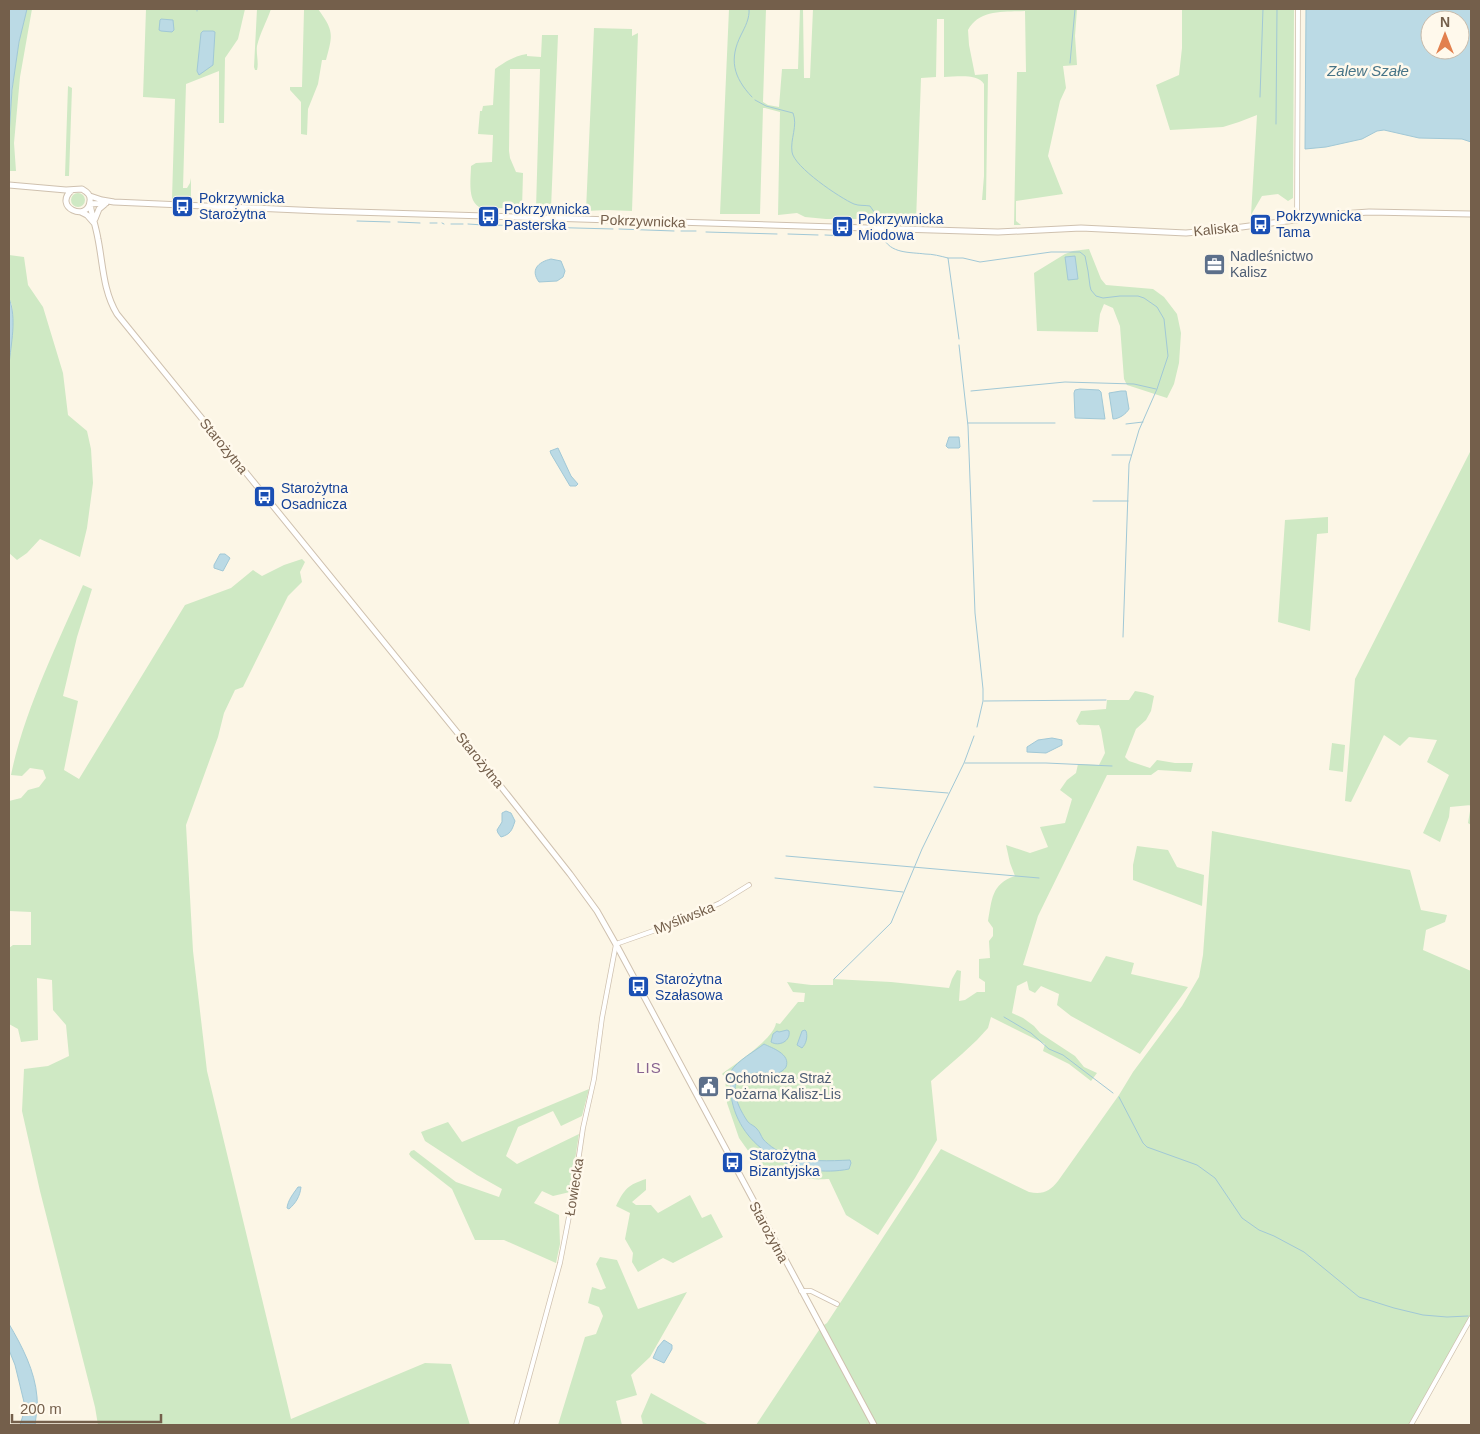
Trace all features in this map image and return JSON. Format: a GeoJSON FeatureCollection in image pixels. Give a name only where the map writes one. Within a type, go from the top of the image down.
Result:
{"type":"FeatureCollection","features":[{"type":"Feature","properties":{"kind":"street"},"geometry":{"type":"LineString","coordinates":[[1297,219],[1298,9]]}},
{"type":"Feature","properties":{"kind":"street"},"geometry":{"type":"LineString","coordinates":[[9,185],[72,190],[82,189],[90,196],[90,204],[88,208],[81,212]]}},
{"type":"Feature","properties":{"kind":"street"},"geometry":{"type":"LineString","coordinates":[[55,189],[66,200],[68,207],[74,211],[81,212],[95,223]]}},
{"type":"Feature","properties":{"kind":"street"},"geometry":{"type":"LineString","coordinates":[[66,200],[72,190]]}},
{"type":"Feature","properties":{"kind":"street","name":"Pokrzywnicka"},"geometry":{"type":"LineString","coordinates":[[90,196],[114,202],[321,212],[998,232],[1081,228]]}},
{"type":"Feature","properties":{"kind":"street","name":"Pokrzywnicka"},"geometry":{"type":"LineString","coordinates":[[90,204],[114,202]]}},
{"type":"Feature","properties":{"kind":"street"},"geometry":{"type":"LineString","coordinates":[[95,223],[98,209],[106,203]]}},
{"type":"Feature","properties":{"kind":"street","name":"Starożytna"},"geometry":{"type":"LineString","coordinates":[[90,204],[106,288],[117,314],[542,838],[589,900],[616,944],[874,1425]]}},
{"type":"Feature","properties":{"kind":"street","name":"Kaliska"},"geometry":{"type":"LineString","coordinates":[[1081,228],[1186,233],[1370,212],[1471,214]]}},
{"type":"Feature","properties":{"kind":"street","name":"Myśliwska"},"geometry":{"type":"LineString","coordinates":[[616,944],[672,924],[720,903],[748,885]]}},
{"type":"Feature","properties":{"kind":"street","name":"Łowiecka"},"geometry":{"type":"LineString","coordinates":[[516,1425],[562,1253],[594,1079],[602,1018],[616,944]]}},
{"type":"Feature","properties":{"kind":"street"},"geometry":{"type":"LineString","coordinates":[[801,1291],[814,1292],[837,1304]]}},
{"type":"Feature","properties":{"kind":"street"},"geometry":{"type":"LineString","coordinates":[[1411,1425],[1471,1318]]}},
{"type":"Feature","properties":{"kind":"green space"},"geometry":{"type":"Polygon","coordinates":[[[27,9],[32,9],[20,77],[14,143],[16,171],[9,171],[12,89],[27,9]]]}},
{"type":"Feature","properties":{"kind":"green space"},"geometry":{"type":"Polygon","coordinates":[[[146,9],[245,9],[238,39],[225,58],[224,123],[219,123],[219,71],[186,84],[183,188],[187,188],[191,178],[191,199],[172,199],[175,99],[143,97],[146,9]]]}},
{"type":"Feature","properties":{"kind":"green space"},"geometry":{"type":"Polygon","coordinates":[[[257,9],[271,9],[257,46],[258,67],[255,70],[254,67],[257,9]]]}},
{"type":"Feature","properties":{"kind":"green space"},"geometry":{"type":"Polygon","coordinates":[[[302,9],[318,9],[331,33],[326,60],[322,60],[318,84],[308,109],[307,135],[301,134],[301,102],[290,90],[290,87],[302,87],[304,10],[302,9]]]}},
{"type":"Feature","properties":{"kind":"green space"},"geometry":{"type":"Polygon","coordinates":[[[729,9],[766,9],[763,102],[779,107],[782,69],[798,69],[800,9],[803,9],[804,78],[810,78],[813,9],[1077,9],[1075,36],[1077,65],[1063,66],[1066,88],[1060,101],[1048,156],[1063,194],[1016,201],[1016,221],[1021,225],[1014,225],[1017,72],[1026,72],[1025,11],[1009,11],[993,13],[979,18],[968,30],[975,75],[988,74],[986,200],[982,200],[984,176],[984,84],[971,77],[944,77],[944,19],[937,19],[936,77],[921,78],[916,222],[877,219],[826,219],[805,217],[797,213],[778,215],[780,112],[765,108],[763,108],[760,214],[720,214],[729,9]]]}},
{"type":"Feature","properties":{"kind":"green space"},"geometry":{"type":"Polygon","coordinates":[[[1182,9],[1294,9],[1293,198],[1288,201],[1278,194],[1262,196],[1251,215],[1257,115],[1223,127],[1170,130],[1156,85],[1179,75],[1182,48],[1182,9]]]}},
{"type":"Feature","properties":{"kind":"green space"},"geometry":{"type":"Polygon","coordinates":[[[594,28],[632,29],[632,36],[638,33],[632,211],[586,211],[594,28]]]}},
{"type":"Feature","properties":{"kind":"green space"},"geometry":{"type":"Polygon","coordinates":[[[542,35],[558,35],[551,209],[536,209],[540,69],[510,69],[509,151],[516,172],[523,173],[522,209],[479,207],[475,204],[471,194],[471,166],[476,163],[492,162],[493,135],[478,134],[480,111],[482,111],[483,106],[493,105],[495,69],[522,55],[527,54],[527,56],[541,57],[542,35]]]}},
{"type":"Feature","properties":{"kind":"green space"},"geometry":{"type":"Polygon","coordinates":[[[68,86],[72,88],[69,176],[65,176],[68,86]]]}},
{"type":"Feature","properties":{"kind":"green space"},"geometry":{"type":"Polygon","coordinates":[[[75,193],[81,193],[85,200],[81,207],[75,207],[71,203],[71,197],[75,193]]]}},
{"type":"Feature","properties":{"kind":"green space"},"geometry":{"type":"Polygon","coordinates":[[[1089,249],[1101,279],[1106,285],[1153,289],[1164,297],[1177,314],[1181,333],[1179,363],[1174,384],[1167,398],[1127,385],[1124,379],[1120,326],[1113,308],[1104,304],[1100,314],[1098,332],[1037,331],[1034,273],[1065,254],[1089,249]]]}},
{"type":"Feature","properties":{"kind":"green space"},"geometry":{"type":"Polygon","coordinates":[[[9,255],[24,257],[28,285],[43,307],[63,373],[68,415],[87,431],[91,449],[93,483],[87,528],[80,557],[40,539],[27,553],[17,560],[9,553],[9,365],[13,323],[12,305],[9,298],[9,255]]]}},
{"type":"Feature","properties":{"kind":"green space"},"geometry":{"type":"Polygon","coordinates":[[[1471,450],[1471,805],[1450,807],[1449,817],[1440,842],[1423,833],[1449,775],[1427,762],[1437,740],[1409,737],[1400,746],[1384,735],[1351,802],[1345,801],[1355,679],[1471,450]]]}},
{"type":"Feature","properties":{"kind":"green space"},"geometry":{"type":"Polygon","coordinates":[[[1328,517],[1328,533],[1317,534],[1310,631],[1278,622],[1285,520],[1328,517]]]}},
{"type":"Feature","properties":{"kind":"green space"},"geometry":{"type":"Polygon","coordinates":[[[302,559],[305,562],[300,572],[302,582],[288,596],[243,687],[235,690],[224,713],[218,737],[186,825],[193,951],[207,1071],[291,1419],[425,1363],[451,1364],[470,1425],[98,1425],[22,1111],[24,1069],[48,1066],[69,1056],[66,1025],[53,1010],[52,980],[37,978],[38,1040],[21,1042],[18,1029],[9,1024],[9,948],[13,945],[31,945],[31,912],[9,911],[9,801],[21,798],[28,790],[39,787],[46,778],[43,770],[30,768],[22,776],[11,775],[24,727],[33,703],[83,585],[92,589],[77,637],[63,696],[78,701],[64,770],[79,779],[185,605],[231,588],[253,570],[262,576],[284,565],[302,559]]]}},
{"type":"Feature","properties":{"kind":"green space"},"geometry":{"type":"Polygon","coordinates":[[[1135,691],[1154,696],[1151,711],[1146,720],[1136,729],[1125,757],[1129,761],[1150,768],[1157,760],[1193,763],[1191,772],[1158,770],[1151,775],[1107,775],[1038,916],[1023,965],[1091,982],[1106,956],[1134,963],[1131,974],[1188,987],[1140,1054],[1071,1016],[1057,1005],[1059,994],[1041,986],[1035,993],[1029,990],[1027,981],[1017,986],[1012,1013],[1023,1018],[1040,1033],[1075,1056],[1084,1067],[1097,1073],[1091,1081],[1069,1064],[1043,1051],[1045,1044],[991,1017],[988,1028],[977,1040],[931,1081],[937,1140],[878,1235],[846,1215],[829,1179],[815,1179],[779,1171],[769,1171],[749,1152],[739,1138],[727,1103],[725,1077],[722,1074],[761,1044],[774,1029],[776,1023],[780,1024],[798,1002],[804,1002],[805,993],[793,992],[787,982],[833,985],[833,979],[949,988],[957,970],[961,971],[959,1001],[965,1000],[977,992],[985,992],[985,982],[979,978],[979,959],[990,958],[989,941],[993,936],[993,928],[988,921],[992,900],[1001,883],[1015,876],[1006,845],[1030,853],[1048,847],[1040,827],[1065,823],[1072,799],[1060,790],[1067,780],[1076,773],[1078,764],[1099,765],[1105,753],[1099,725],[1079,725],[1076,721],[1081,711],[1106,709],[1107,700],[1129,700],[1135,691]]]}},
{"type":"Feature","properties":{"kind":"green space"},"geometry":{"type":"Polygon","coordinates":[[[1332,743],[1345,745],[1343,772],[1329,770],[1332,743]]]}},
{"type":"Feature","properties":{"kind":"green space"},"geometry":{"type":"Polygon","coordinates":[[[1471,805],[1471,825],[1468,823],[1471,805]]]}},
{"type":"Feature","properties":{"kind":"green space"},"geometry":{"type":"Polygon","coordinates":[[[1212,831],[1410,870],[1421,910],[1447,915],[1445,922],[1426,930],[1423,950],[1471,971],[1471,1318],[1409,1425],[756,1425],[821,1327],[827,1323],[941,1149],[1029,1192],[1038,1193],[1046,1191],[1058,1181],[1119,1095],[1133,1072],[1182,1006],[1199,977],[1203,955],[1212,831]]]}},
{"type":"Feature","properties":{"kind":"green space"},"geometry":{"type":"Polygon","coordinates":[[[1137,846],[1168,850],[1177,867],[1204,875],[1202,906],[1133,880],[1133,865],[1137,846]]]}},
{"type":"Feature","properties":{"kind":"green space"},"geometry":{"type":"Polygon","coordinates":[[[589,1089],[582,1116],[561,1126],[553,1111],[518,1127],[506,1156],[517,1164],[579,1134],[570,1192],[553,1196],[542,1191],[534,1203],[559,1215],[560,1244],[556,1263],[504,1240],[475,1240],[452,1189],[409,1154],[414,1150],[456,1182],[499,1197],[502,1189],[425,1141],[421,1132],[448,1122],[462,1142],[589,1089]]]}},
{"type":"Feature","properties":{"kind":"green space"},"geometry":{"type":"Polygon","coordinates":[[[646,1179],[646,1190],[632,1202],[636,1205],[651,1205],[658,1213],[690,1195],[702,1218],[711,1214],[723,1237],[673,1263],[663,1258],[638,1272],[632,1262],[633,1253],[625,1239],[630,1213],[616,1206],[628,1188],[646,1179]]]}},
{"type":"Feature","properties":{"kind":"green space"},"geometry":{"type":"Polygon","coordinates":[[[600,1257],[617,1260],[638,1309],[687,1292],[650,1357],[631,1375],[637,1395],[616,1401],[622,1425],[558,1425],[585,1337],[596,1334],[603,1316],[599,1307],[588,1303],[592,1287],[601,1290],[606,1288],[596,1264],[600,1257]]]}},
{"type":"Feature","properties":{"kind":"green space"},"geometry":{"type":"Polygon","coordinates":[[[651,1393],[709,1425],[643,1425],[641,1416],[651,1393]]]}},
{"type":"Feature","properties":{"kind":"water"},"geometry":{"type":"Polygon","coordinates":[[[9,9],[27,9],[19,42],[12,90],[9,136],[9,9]]]}},
{"type":"Feature","properties":{"kind":"water","name":"Zalew Szałe"},"geometry":{"type":"Polygon","coordinates":[[[1306,9],[1471,9],[1471,142],[1462,139],[1419,138],[1384,130],[1377,131],[1362,139],[1326,147],[1305,149],[1306,9]]]}},
{"type":"Feature","properties":{"kind":"water"},"geometry":{"type":"Polygon","coordinates":[[[161,19],[173,20],[174,30],[172,32],[159,30],[161,19]]]}},
{"type":"Feature","properties":{"kind":"water"},"geometry":{"type":"Polygon","coordinates":[[[203,31],[215,32],[213,65],[199,75],[197,71],[201,33],[203,31]]]}},
{"type":"Feature","properties":{"kind":"water"},"geometry":{"type":"Polygon","coordinates":[[[1075,256],[1078,279],[1068,280],[1065,257],[1075,256]]]}},
{"type":"Feature","properties":{"kind":"water"},"geometry":{"type":"Polygon","coordinates":[[[551,259],[561,261],[565,271],[563,277],[557,281],[539,282],[536,278],[535,270],[539,264],[551,259]]]}},
{"type":"Feature","properties":{"kind":"water"},"geometry":{"type":"Polygon","coordinates":[[[9,298],[13,323],[9,365],[9,298]]]}},
{"type":"Feature","properties":{"kind":"water"},"geometry":{"type":"Polygon","coordinates":[[[1075,390],[1099,390],[1101,392],[1105,419],[1075,418],[1074,393],[1075,390]]]}},
{"type":"Feature","properties":{"kind":"water"},"geometry":{"type":"Polygon","coordinates":[[[1126,391],[1129,409],[1122,416],[1113,419],[1109,393],[1126,391]]]}},
{"type":"Feature","properties":{"kind":"water"},"geometry":{"type":"Polygon","coordinates":[[[949,437],[959,437],[959,448],[948,448],[946,446],[949,437]]]}},
{"type":"Feature","properties":{"kind":"water"},"geometry":{"type":"Polygon","coordinates":[[[558,448],[571,476],[578,484],[576,486],[570,486],[551,454],[550,451],[558,448]]]}},
{"type":"Feature","properties":{"kind":"water"},"geometry":{"type":"Polygon","coordinates":[[[220,554],[225,554],[230,558],[223,571],[214,568],[220,554]]]}},
{"type":"Feature","properties":{"kind":"water"},"geometry":{"type":"Polygon","coordinates":[[[1052,738],[1062,740],[1062,745],[1046,753],[1027,752],[1027,747],[1038,740],[1052,738]]]}},
{"type":"Feature","properties":{"kind":"water"},"geometry":{"type":"Polygon","coordinates":[[[506,811],[511,813],[515,821],[511,831],[501,837],[497,830],[502,822],[502,813],[506,811]]]}},
{"type":"Feature","properties":{"kind":"water"},"geometry":{"type":"Polygon","coordinates":[[[787,1030],[789,1035],[784,1042],[777,1044],[771,1042],[773,1034],[777,1031],[787,1030]]]}},
{"type":"Feature","properties":{"kind":"water"},"geometry":{"type":"Polygon","coordinates":[[[805,1030],[807,1038],[802,1048],[797,1045],[802,1031],[805,1030]]]}},
{"type":"Feature","properties":{"kind":"water"},"geometry":{"type":"Polygon","coordinates":[[[764,1044],[786,1058],[786,1067],[778,1073],[753,1073],[736,1083],[736,1098],[748,1122],[759,1131],[765,1142],[782,1153],[812,1160],[850,1160],[849,1169],[830,1171],[793,1166],[761,1148],[748,1135],[738,1119],[732,1101],[730,1073],[746,1056],[764,1044]]]}},
{"type":"Feature","properties":{"kind":"water"},"geometry":{"type":"Polygon","coordinates":[[[298,1187],[301,1187],[299,1196],[289,1209],[287,1208],[288,1202],[298,1187]]]}},
{"type":"Feature","properties":{"kind":"water"},"geometry":{"type":"Polygon","coordinates":[[[9,1324],[23,1350],[34,1378],[37,1400],[35,1425],[20,1425],[24,1412],[24,1402],[15,1365],[9,1350],[9,1324]]]}},
{"type":"Feature","properties":{"kind":"water"},"geometry":{"type":"Polygon","coordinates":[[[664,1340],[672,1345],[672,1349],[664,1363],[653,1358],[664,1340]]]}},
{"type":"Feature","properties":{"kind":"waterway"},"geometry":{"type":"LineString","coordinates":[[749,9],[746,26],[737,44],[734,60],[737,75],[752,97]]}},
{"type":"Feature","properties":{"kind":"waterway"},"geometry":{"type":"LineString","coordinates":[[1070,63],[1075,9]]}},
{"type":"Feature","properties":{"kind":"waterway"},"geometry":{"type":"LineString","coordinates":[[1260,97],[1263,9]]}},
{"type":"Feature","properties":{"kind":"waterway"},"geometry":{"type":"LineString","coordinates":[[1276,124],[1277,9]]}},
{"type":"Feature","properties":{"kind":"waterway"},"geometry":{"type":"LineString","coordinates":[[755,100],[766,106],[793,113],[795,123],[792,152],[801,166],[847,201],[856,205],[870,206],[879,219]]}},
{"type":"Feature","properties":{"kind":"waterway"},"geometry":{"type":"LineString","coordinates":[[357,221],[390,222]]}},
{"type":"Feature","properties":{"kind":"waterway"},"geometry":{"type":"LineString","coordinates":[[398,222],[420,223]]}},
{"type":"Feature","properties":{"kind":"waterway"},"geometry":{"type":"LineString","coordinates":[[430,223],[437,223]]}},
{"type":"Feature","properties":{"kind":"waterway"},"geometry":{"type":"LineString","coordinates":[[451,224],[463,224]]}},
{"type":"Feature","properties":{"kind":"waterway"},"geometry":{"type":"LineString","coordinates":[[468,224],[483,225]]}},
{"type":"Feature","properties":{"kind":"waterway"},"geometry":{"type":"LineString","coordinates":[[492,225],[529,226]]}},
{"type":"Feature","properties":{"kind":"waterway"},"geometry":{"type":"LineString","coordinates":[[538,227],[613,229]]}},
{"type":"Feature","properties":{"kind":"waterway"},"geometry":{"type":"LineString","coordinates":[[619,229],[674,231]]}},
{"type":"Feature","properties":{"kind":"waterway"},"geometry":{"type":"LineString","coordinates":[[681,231],[696,231]]}},
{"type":"Feature","properties":{"kind":"waterway"},"geometry":{"type":"LineString","coordinates":[[706,232],[777,234]]}},
{"type":"Feature","properties":{"kind":"waterway"},"geometry":{"type":"LineString","coordinates":[[788,234],[818,235]]}},
{"type":"Feature","properties":{"kind":"waterway"},"geometry":{"type":"LineString","coordinates":[[825,235],[847,236]]}},
{"type":"Feature","properties":{"kind":"waterway"},"geometry":{"type":"LineString","coordinates":[[860,236],[883,237],[890,247],[901,251],[948,258],[959,339]]}},
{"type":"Feature","properties":{"kind":"waterway"},"geometry":{"type":"LineString","coordinates":[[948,258],[963,258],[980,262],[1051,252],[1080,252],[1085,256],[1091,290],[1096,296],[1103,298],[1138,296],[1144,298],[1157,307],[1164,319],[1168,356],[1157,389],[1139,430],[1129,464],[1123,637]]}},
{"type":"Feature","properties":{"kind":"waterway"},"geometry":{"type":"LineString","coordinates":[[959,345],[968,426],[975,613],[983,689],[983,701],[977,727]]}},
{"type":"Feature","properties":{"kind":"waterway"},"geometry":{"type":"LineString","coordinates":[[971,391],[1065,382],[1134,384],[1156,389]]}},
{"type":"Feature","properties":{"kind":"waterway"},"geometry":{"type":"LineString","coordinates":[[1126,424],[1143,422]]}},
{"type":"Feature","properties":{"kind":"waterway"},"geometry":{"type":"LineString","coordinates":[[968,423],[1055,423]]}},
{"type":"Feature","properties":{"kind":"waterway"},"geometry":{"type":"LineString","coordinates":[[1112,455],[1131,455]]}},
{"type":"Feature","properties":{"kind":"waterway"},"geometry":{"type":"LineString","coordinates":[[1093,501],[1128,501]]}},
{"type":"Feature","properties":{"kind":"waterway"},"geometry":{"type":"LineString","coordinates":[[984,701],[1106,700]]}},
{"type":"Feature","properties":{"kind":"waterway"},"geometry":{"type":"LineString","coordinates":[[834,979],[891,923],[922,849],[964,763],[974,736]]}},
{"type":"Feature","properties":{"kind":"waterway"},"geometry":{"type":"LineString","coordinates":[[965,763],[1046,763],[1112,766]]}},
{"type":"Feature","properties":{"kind":"waterway"},"geometry":{"type":"LineString","coordinates":[[874,787],[948,793]]}},
{"type":"Feature","properties":{"kind":"waterway"},"geometry":{"type":"LineString","coordinates":[[786,856],[1039,878]]}},
{"type":"Feature","properties":{"kind":"waterway"},"geometry":{"type":"LineString","coordinates":[[775,878],[903,892]]}},
{"type":"Feature","properties":{"kind":"waterway"},"geometry":{"type":"LineString","coordinates":[[1004,1017],[1031,1033],[1049,1049],[1063,1055],[1113,1093]]}},
{"type":"Feature","properties":{"kind":"waterway"},"geometry":{"type":"LineString","coordinates":[[1119,1097],[1143,1143],[1147,1147],[1197,1165],[1215,1178],[1242,1218],[1259,1230],[1304,1252],[1359,1297],[1423,1315],[1468,1316]]}},
{"type":"Feature","properties":{"kind":"place","name":"Pokrzywnicka Starożytna"},"geometry":{"type":"Point","coordinates":[183,206]}},
{"type":"Feature","properties":{"kind":"place","name":"Pokrzywnicka Pasterska"},"geometry":{"type":"Point","coordinates":[488,217]}},
{"type":"Feature","properties":{"kind":"place","name":"Pokrzywnicka Tama"},"geometry":{"type":"Point","coordinates":[1260,224]}},
{"type":"Feature","properties":{"kind":"place","name":"Pokrzywnicka Miodowa"},"geometry":{"type":"Point","coordinates":[842,227]}},
{"type":"Feature","properties":{"kind":"place","name":"Nadleśnictwo Kalisz"},"geometry":{"type":"Point","coordinates":[1214,264]}},
{"type":"Feature","properties":{"kind":"place","name":"Starożytna Osadnicza"},"geometry":{"type":"Point","coordinates":[265,496]}},
{"type":"Feature","properties":{"kind":"place","name":"Starożytna Szałasowa"},"geometry":{"type":"Point","coordinates":[639,987]}},
{"type":"Feature","properties":{"kind":"place","name":"Ochotnicza Straż Pożarna Kalisz-Lis"},"geometry":{"type":"Point","coordinates":[709,1086]}},
{"type":"Feature","properties":{"kind":"place","name":"Starożytna Bizantyjska"},"geometry":{"type":"Point","coordinates":[733,1163]}},
{"type":"Feature","properties":{"kind":"district","name":"LIS"},"geometry":{"type":"Point","coordinates":[649,1067]}}]}
